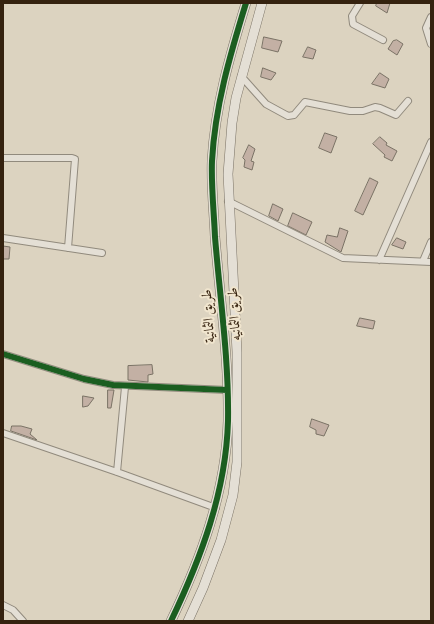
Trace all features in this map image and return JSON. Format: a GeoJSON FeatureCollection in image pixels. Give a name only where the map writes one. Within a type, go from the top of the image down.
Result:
{"type":"FeatureCollection","features":[{"type":"Feature","properties":{"kind":"street","name":"طريق الثمانية"},"geometry":{"type":"LineString","coordinates":[[171,621],[185,592],[216,508],[226,445],[227,390],[214,222],[212,161],[218,103],[246,3]]}},
{"type":"Feature","properties":{"kind":"street","name":"طريق الثمانيه"},"geometry":{"type":"LineString","coordinates":[[188,621],[203,588],[220,540],[233,495],[237,462],[239,431],[237,352],[228,201],[228,174],[232,123],[241,76],[262,3]]}},
{"type":"Feature","properties":{"kind":"street"},"geometry":{"type":"LineString","coordinates":[[360,3],[352,16],[353,24],[383,40]]}},
{"type":"Feature","properties":{"kind":"street"},"geometry":{"type":"LineString","coordinates":[[431,17],[426,28],[431,44]]}},
{"type":"Feature","properties":{"kind":"street"},"geometry":{"type":"LineString","coordinates":[[241,76],[266,104],[288,116],[294,114],[305,102],[350,111],[363,111],[380,108],[396,115],[408,101]]}},
{"type":"Feature","properties":{"kind":"street"},"geometry":{"type":"LineString","coordinates":[[379,260],[431,142]]}},
{"type":"Feature","properties":{"kind":"street"},"geometry":{"type":"LineString","coordinates":[[3,158],[72,158],[75,160],[68,248]]}},
{"type":"Feature","properties":{"kind":"street"},"geometry":{"type":"LineString","coordinates":[[228,201],[337,256],[350,259],[431,262]]}},
{"type":"Feature","properties":{"kind":"street"},"geometry":{"type":"LineString","coordinates":[[3,238],[102,253]]}},
{"type":"Feature","properties":{"kind":"street"},"geometry":{"type":"LineString","coordinates":[[422,261],[431,242]]}},
{"type":"Feature","properties":{"kind":"street"},"geometry":{"type":"LineString","coordinates":[[3,354],[84,379],[125,387],[227,390]]}},
{"type":"Feature","properties":{"kind":"street"},"geometry":{"type":"LineString","coordinates":[[117,472],[125,387]]}},
{"type":"Feature","properties":{"kind":"street"},"geometry":{"type":"LineString","coordinates":[[3,433],[216,508]]}},
{"type":"Feature","properties":{"kind":"street"},"geometry":{"type":"LineString","coordinates":[[3,605],[13,610],[23,621]]}},
{"type":"Feature","properties":{"kind":"building"},"geometry":{"type":"Polygon","coordinates":[[[377,3],[390,3],[387,13],[376,6],[377,3]]]}},
{"type":"Feature","properties":{"kind":"building"},"geometry":{"type":"Polygon","coordinates":[[[264,37],[282,41],[278,52],[262,48],[264,37]]]}},
{"type":"Feature","properties":{"kind":"building"},"geometry":{"type":"Polygon","coordinates":[[[397,40],[403,44],[397,55],[388,49],[393,41],[397,40]]]}},
{"type":"Feature","properties":{"kind":"building"},"geometry":{"type":"Polygon","coordinates":[[[308,47],[316,50],[313,59],[303,57],[308,47]]]}},
{"type":"Feature","properties":{"kind":"building"},"geometry":{"type":"Polygon","coordinates":[[[263,68],[276,73],[271,80],[261,77],[263,68]]]}},
{"type":"Feature","properties":{"kind":"building"},"geometry":{"type":"Polygon","coordinates":[[[380,73],[389,79],[385,88],[372,84],[380,73]]]}},
{"type":"Feature","properties":{"kind":"building"},"geometry":{"type":"Polygon","coordinates":[[[325,133],[337,137],[331,153],[319,148],[325,133]]]}},
{"type":"Feature","properties":{"kind":"building"},"geometry":{"type":"Polygon","coordinates":[[[380,137],[387,143],[386,145],[397,151],[392,161],[384,157],[385,155],[373,144],[380,137]]]}},
{"type":"Feature","properties":{"kind":"building"},"geometry":{"type":"Polygon","coordinates":[[[249,145],[255,149],[251,161],[254,162],[252,170],[244,167],[245,160],[243,158],[249,145]]]}},
{"type":"Feature","properties":{"kind":"building"},"geometry":{"type":"Polygon","coordinates":[[[370,178],[378,182],[363,215],[355,211],[370,178]]]}},
{"type":"Feature","properties":{"kind":"building"},"geometry":{"type":"Polygon","coordinates":[[[273,204],[283,209],[278,221],[269,216],[273,204]]]}},
{"type":"Feature","properties":{"kind":"building"},"geometry":{"type":"Polygon","coordinates":[[[293,213],[312,222],[306,235],[288,226],[293,213]]]}},
{"type":"Feature","properties":{"kind":"building"},"geometry":{"type":"Polygon","coordinates":[[[340,228],[348,231],[341,252],[325,242],[327,235],[337,237],[340,228]]]}},
{"type":"Feature","properties":{"kind":"building"},"geometry":{"type":"Polygon","coordinates":[[[397,238],[406,242],[403,249],[392,245],[397,238]]]}},
{"type":"Feature","properties":{"kind":"building"},"geometry":{"type":"Polygon","coordinates":[[[3,246],[10,247],[9,259],[3,259],[3,246]]]}},
{"type":"Feature","properties":{"kind":"building"},"geometry":{"type":"Polygon","coordinates":[[[360,318],[375,321],[373,329],[357,326],[360,318]]]}},
{"type":"Feature","properties":{"kind":"building"},"geometry":{"type":"Polygon","coordinates":[[[152,365],[153,374],[148,375],[148,382],[128,380],[128,366],[152,365]]]}},
{"type":"Feature","properties":{"kind":"building"},"geometry":{"type":"Polygon","coordinates":[[[108,390],[114,390],[111,408],[108,408],[108,390]]]}},
{"type":"Feature","properties":{"kind":"building"},"geometry":{"type":"Polygon","coordinates":[[[83,396],[94,398],[88,406],[83,407],[83,396]]]}},
{"type":"Feature","properties":{"kind":"building"},"geometry":{"type":"Polygon","coordinates":[[[312,419],[329,425],[324,436],[316,434],[316,430],[310,427],[312,419]]]}},
{"type":"Feature","properties":{"kind":"building"},"geometry":{"type":"Polygon","coordinates":[[[12,426],[21,426],[32,429],[30,434],[37,440],[11,431],[12,426]]]}},
{"type":"Feature","properties":{"kind":"cycle path"},"geometry":{"type":"LineString","coordinates":[[171,621],[202,549],[210,524],[217,499],[226,447],[228,421],[227,375],[215,237],[212,161],[216,120],[224,81],[246,3]]}},
{"type":"Feature","properties":{"kind":"cycle path"},"geometry":{"type":"LineString","coordinates":[[3,354],[84,379],[113,385],[227,390]]}}]}
